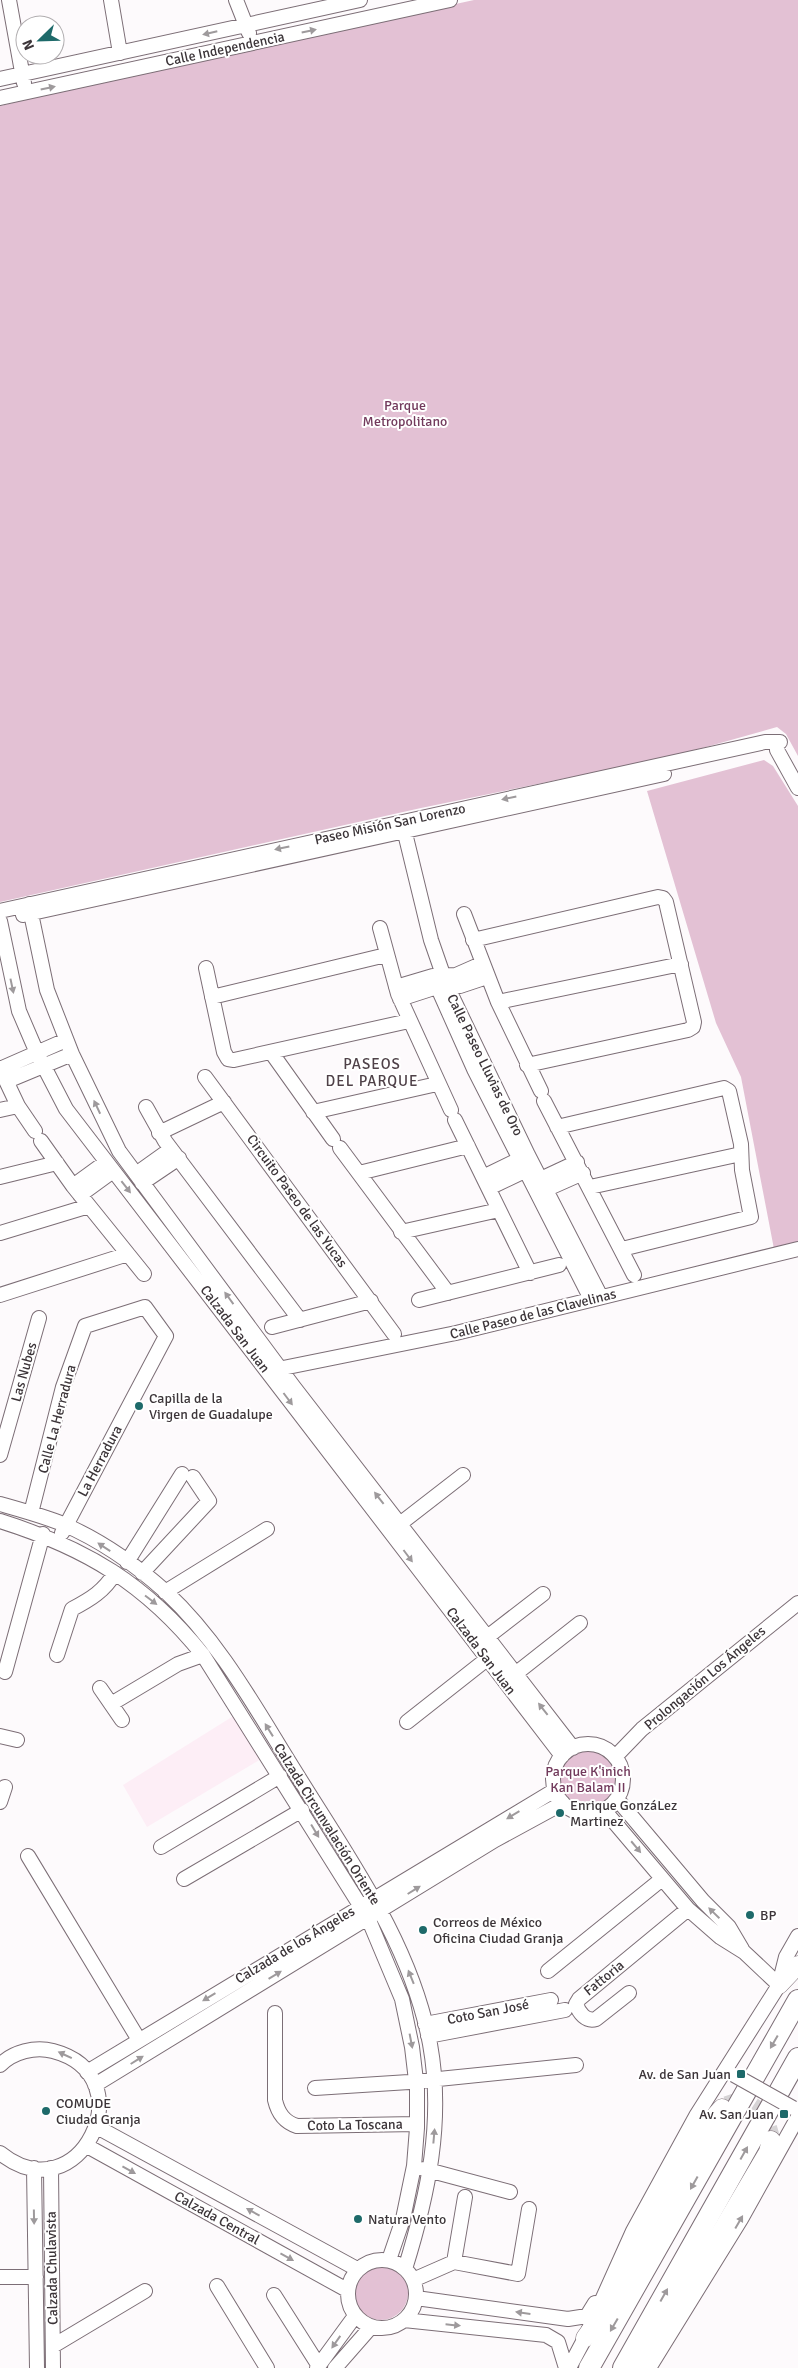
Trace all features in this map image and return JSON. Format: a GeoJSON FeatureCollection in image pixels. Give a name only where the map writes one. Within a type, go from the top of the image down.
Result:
{"type":"FeatureCollection","features":[{"type":"Feature","properties":{"kind":"highway"},"geometry":{"type":"LineString","coordinates":[[589,2368],[798,2000]]}},
{"type":"Feature","properties":{"kind":"highway"},"geometry":{"type":"LineString","coordinates":[[623,2368],[798,2058]]}},
{"type":"Feature","properties":{"kind":"highway"},"geometry":{"type":"LineString","coordinates":[[762,2121],[798,2089]]}},
{"type":"Feature","properties":{"kind":"main road"},"geometry":{"type":"LineString","coordinates":[[779,1985],[798,1965]]}},
{"type":"Feature","properties":{"kind":"main road"},"geometry":{"type":"LineString","coordinates":[[586,2338],[616,2294],[705,2127],[722,2108]]}},
{"type":"Feature","properties":{"kind":"main road"},"geometry":{"type":"LineString","coordinates":[[635,2368],[709,2252],[768,2152],[771,2140]]}},
{"type":"Feature","properties":{"kind":"main road"},"geometry":{"type":"LineString","coordinates":[[620,2261],[660,2210]]}},
{"type":"Feature","properties":{"kind":"street"},"geometry":{"type":"LineString","coordinates":[[9,0],[26,93]]}},
{"type":"Feature","properties":{"kind":"street"},"geometry":{"type":"LineString","coordinates":[[111,0],[120,53]]}},
{"type":"Feature","properties":{"kind":"street"},"geometry":{"type":"LineString","coordinates":[[236,0],[252,43]]}},
{"type":"Feature","properties":{"kind":"street","name":"Calle Independencia"},"geometry":{"type":"LineString","coordinates":[[0,80],[246,25],[337,2],[360,0]]}},
{"type":"Feature","properties":{"kind":"street","name":"Calle Independencia"},"geometry":{"type":"LineString","coordinates":[[0,98],[444,1]]}},
{"type":"Feature","properties":{"kind":"street","name":"Paseo Misión San Lorenzo"},"geometry":{"type":"LineString","coordinates":[[0,911],[30,909],[399,828],[765,742],[778,746]]}},
{"type":"Feature","properties":{"kind":"street"},"geometry":{"type":"LineString","coordinates":[[778,746],[786,748],[798,771]]}},
{"type":"Feature","properties":{"kind":"street"},"geometry":{"type":"LineString","coordinates":[[778,746],[798,788]]}},
{"type":"Feature","properties":{"kind":"street","name":"Calle Paseo Lluvias de Oro"},"geometry":{"type":"LineString","coordinates":[[399,828],[431,940],[440,981],[474,1069],[533,1174],[596,1298]]}},
{"type":"Feature","properties":{"kind":"street"},"geometry":{"type":"LineString","coordinates":[[473,940],[658,897],[663,898],[666,902],[694,1022],[693,1027],[688,1030],[527,1064]]}},
{"type":"Feature","properties":{"kind":"street","name":"Paseo Misión San Lorenzo"},"geometry":{"type":"LineString","coordinates":[[0,921],[30,909]]}},
{"type":"Feature","properties":{"kind":"street","name":"Calzada San Juan"},"geometry":{"type":"LineString","coordinates":[[30,909],[47,990],[72,1054],[111,1137],[188,1243],[274,1370]]}},
{"type":"Feature","properties":{"kind":"street"},"geometry":{"type":"LineString","coordinates":[[464,914],[484,970],[542,1096],[634,1275]]}},
{"type":"Feature","properties":{"kind":"street","name":"Calzada San Juan"},"geometry":{"type":"LineString","coordinates":[[0,921],[14,993],[37,1053],[66,1109],[176,1252],[274,1370],[395,1528],[486,1638],[510,1678],[568,1752]]}},
{"type":"Feature","properties":{"kind":"street"},"geometry":{"type":"LineString","coordinates":[[380,928],[386,955],[409,1021],[437,1084],[530,1273]]}},
{"type":"Feature","properties":{"kind":"street"},"geometry":{"type":"LineString","coordinates":[[212,997],[386,955]]}},
{"type":"Feature","properties":{"kind":"street"},"geometry":{"type":"LineString","coordinates":[[498,1002],[680,964]]}},
{"type":"Feature","properties":{"kind":"street"},"geometry":{"type":"LineString","coordinates":[[206,968],[224,1052],[228,1059],[234,1060],[409,1021]]}},
{"type":"Feature","properties":{"kind":"street"},"geometry":{"type":"LineString","coordinates":[[398,993],[456,975],[484,970]]}},
{"type":"Feature","properties":{"kind":"street"},"geometry":{"type":"LineString","coordinates":[[2,1072],[66,1040]]}},
{"type":"Feature","properties":{"kind":"street"},"geometry":{"type":"LineString","coordinates":[[271,1052],[336,1144],[448,1293]]}},
{"type":"Feature","properties":{"kind":"street"},"geometry":{"type":"LineString","coordinates":[[2,1072],[44,1066],[72,1054]]}},
{"type":"Feature","properties":{"kind":"street"},"geometry":{"type":"LineString","coordinates":[[2,1072],[18,1106],[38,1136],[81,1196],[144,1274]]}},
{"type":"Feature","properties":{"kind":"street","name":"Circuito Paseo de las Yucas"},"geometry":{"type":"LineString","coordinates":[[205,1077],[394,1334]]}},
{"type":"Feature","properties":{"kind":"street"},"geometry":{"type":"LineString","coordinates":[[313,1112],[437,1084]]}},
{"type":"Feature","properties":{"kind":"street"},"geometry":{"type":"LineString","coordinates":[[557,1127],[724,1088],[729,1091],[751,1217],[622,1249]]}},
{"type":"Feature","properties":{"kind":"street"},"geometry":{"type":"LineString","coordinates":[[160,1133],[224,1102]]}},
{"type":"Feature","properties":{"kind":"street"},"geometry":{"type":"LineString","coordinates":[[0,1110],[18,1106]]}},
{"type":"Feature","properties":{"kind":"street"},"geometry":{"type":"LineString","coordinates":[[146,1107],[160,1133],[175,1154],[300,1320]]}},
{"type":"Feature","properties":{"kind":"street"},"geometry":{"type":"LineString","coordinates":[[94,1147],[111,1137]]}},
{"type":"Feature","properties":{"kind":"street"},"geometry":{"type":"LineString","coordinates":[[359,1173],[468,1146]]}},
{"type":"Feature","properties":{"kind":"street"},"geometry":{"type":"LineString","coordinates":[[139,1178],[175,1154]]}},
{"type":"Feature","properties":{"kind":"street"},"geometry":{"type":"LineString","coordinates":[[590,1187],[741,1154]]}},
{"type":"Feature","properties":{"kind":"street"},"geometry":{"type":"LineString","coordinates":[[0,1177],[57,1163]]}},
{"type":"Feature","properties":{"kind":"street"},"geometry":{"type":"LineString","coordinates":[[0,1233],[81,1196],[109,1166]]}},
{"type":"Feature","properties":{"kind":"street"},"geometry":{"type":"LineString","coordinates":[[486,1183],[580,1168]]}},
{"type":"Feature","properties":{"kind":"street"},"geometry":{"type":"LineString","coordinates":[[402,1232],[499,1210]]}},
{"type":"Feature","properties":{"kind":"street"},"geometry":{"type":"LineString","coordinates":[[176,1252],[188,1243]]}},
{"type":"Feature","properties":{"kind":"street","name":"Calle Paseo de las Clavelinas"},"geometry":{"type":"LineString","coordinates":[[274,1370],[456,1333],[798,1249]]}},
{"type":"Feature","properties":{"kind":"street"},"geometry":{"type":"LineString","coordinates":[[0,1295],[128,1254]]}},
{"type":"Feature","properties":{"kind":"street"},"geometry":{"type":"LineString","coordinates":[[419,1300],[558,1265]]}},
{"type":"Feature","properties":{"kind":"street"},"geometry":{"type":"LineString","coordinates":[[272,1328],[371,1301]]}},
{"type":"Feature","properties":{"kind":"street","name":"La Herradura"},"geometry":{"type":"LineString","coordinates":[[59,1541],[166,1336],[144,1307],[85,1326]]}},
{"type":"Feature","properties":{"kind":"street","name":"Las Nubes"},"geometry":{"type":"LineString","coordinates":[[0,1455],[39,1318]]}},
{"type":"Feature","properties":{"kind":"street","name":"Calle La Herradura"},"geometry":{"type":"LineString","coordinates":[[31,1513],[63,1387],[85,1326]]}},
{"type":"Feature","properties":{"kind":"street"},"geometry":{"type":"LineString","coordinates":[[395,1528],[463,1475]]}},
{"type":"Feature","properties":{"kind":"street"},"geometry":{"type":"LineString","coordinates":[[127,1562],[188,1476],[210,1501],[142,1573]]}},
{"type":"Feature","properties":{"kind":"street","name":"Calzada Circunvalación Oriente"},"geometry":{"type":"LineString","coordinates":[[0,1504],[66,1525],[142,1573],[192,1618],[215,1646],[252,1703],[394,1934],[417,1993],[426,2030],[434,2079],[435,2130],[431,2172],[405,2269]]}},
{"type":"Feature","properties":{"kind":"street","name":"Calzada Circunvalación Oriente"},"geometry":{"type":"LineString","coordinates":[[0,1521],[59,1541],[110,1570],[157,1604],[200,1651],[302,1810],[368,1918],[402,1999],[412,2047],[416,2081],[417,2124],[414,2166],[402,2219],[389,2260]]}},
{"type":"Feature","properties":{"kind":"street","name":"Calzada San Juan"},"geometry":{"type":"LineString","coordinates":[[395,1528],[487,1659],[510,1678]]}},
{"type":"Feature","properties":{"kind":"street"},"geometry":{"type":"LineString","coordinates":[[165,1592],[266,1529]]}},
{"type":"Feature","properties":{"kind":"street"},"geometry":{"type":"LineString","coordinates":[[5,1672],[42,1534]]}},
{"type":"Feature","properties":{"kind":"street"},"geometry":{"type":"LineString","coordinates":[[57,1655],[72,1609],[95,1597],[107,1586],[110,1570]]}},
{"type":"Feature","properties":{"kind":"street"},"geometry":{"type":"LineString","coordinates":[[486,1638],[543,1594]]}},
{"type":"Feature","properties":{"kind":"street","name":"Prolongación Los Ángeles"},"geometry":{"type":"LineString","coordinates":[[615,1757],[642,1730],[798,1603]]}},
{"type":"Feature","properties":{"kind":"street"},"geometry":{"type":"LineString","coordinates":[[510,1678],[580,1623]]}},
{"type":"Feature","properties":{"kind":"street"},"geometry":{"type":"LineString","coordinates":[[111,1704],[200,1651]]}},
{"type":"Feature","properties":{"kind":"street"},"geometry":{"type":"LineString","coordinates":[[406,1722],[487,1659]]}},
{"type":"Feature","properties":{"kind":"street"},"geometry":{"type":"LineString","coordinates":[[100,1688],[122,1720]]}},
{"type":"Feature","properties":{"kind":"street"},"geometry":{"type":"LineString","coordinates":[[239,1711],[252,1703]]}},
{"type":"Feature","properties":{"kind":"street"},"geometry":{"type":"LineString","coordinates":[[0,1736],[16,1740]]}},
{"type":"Feature","properties":{"kind":"street"},"geometry":{"type":"LineString","coordinates":[[584,1744],[595,1745],[606,1749],[615,1757],[620,1764],[623,1782],[616,1799],[604,1810],[582,1814],[562,1802],[555,1790],[554,1775],[568,1752],[584,1744]]}},
{"type":"Feature","properties":{"kind":"street"},"geometry":{"type":"LineString","coordinates":[[161,1846],[280,1776]]}},
{"type":"Feature","properties":{"kind":"street"},"geometry":{"type":"LineString","coordinates":[[0,1802],[5,1787]]}},
{"type":"Feature","properties":{"kind":"street","name":"Calzada de los Ángeles"},"geometry":{"type":"LineString","coordinates":[[87,2072],[360,1905],[555,1790]]}},
{"type":"Feature","properties":{"kind":"street"},"geometry":{"type":"LineString","coordinates":[[616,1799],[703,1901],[729,1927],[744,1952]]}},
{"type":"Feature","properties":{"kind":"street","name":"Calzada de los Ángeles"},"geometry":{"type":"LineString","coordinates":[[95,2085],[495,1840],[562,1802]]}},
{"type":"Feature","properties":{"kind":"street"},"geometry":{"type":"LineString","coordinates":[[184,1879],[302,1810]]}},
{"type":"Feature","properties":{"kind":"street"},"geometry":{"type":"LineString","coordinates":[[604,1810],[688,1909],[720,1937],[744,1952],[779,1985]]}},
{"type":"Feature","properties":{"kind":"street"},"geometry":{"type":"LineString","coordinates":[[28,1856],[139,2040]]}},
{"type":"Feature","properties":{"kind":"street"},"geometry":{"type":"LineString","coordinates":[[548,1971],[662,1879]]}},
{"type":"Feature","properties":{"kind":"street","name":"Fattoria"},"geometry":{"type":"LineString","coordinates":[[629,1993],[590,2020],[586,2019],[576,2004],[578,1999],[688,1909]]}},
{"type":"Feature","properties":{"kind":"street"},"geometry":{"type":"LineString","coordinates":[[567,2368],[586,2338],[607,2286],[633,2231],[696,2116],[779,1985],[786,1957],[798,1936]]}},
{"type":"Feature","properties":{"kind":"street","name":"Coto San José"},"geometry":{"type":"LineString","coordinates":[[426,2030],[551,2000]]}},
{"type":"Feature","properties":{"kind":"street"},"geometry":{"type":"LineString","coordinates":[[426,2030],[565,2010]]}},
{"type":"Feature","properties":{"kind":"street","name":"Coto La Toscana"},"geometry":{"type":"LineString","coordinates":[[275,2013],[275,2100],[278,2110],[286,2121],[297,2126],[417,2124]]}},
{"type":"Feature","properties":{"kind":"street"},"geometry":{"type":"LineString","coordinates":[[0,2065],[17,2053],[32,2049],[48,2049],[62,2053],[76,2061],[87,2072],[95,2085],[100,2106],[97,2126],[87,2146],[71,2160],[51,2168],[34,2168],[11,2161],[0,2153]]}},
{"type":"Feature","properties":{"kind":"street"},"geometry":{"type":"LineString","coordinates":[[315,2088],[416,2081],[576,2064]]}},
{"type":"Feature","properties":{"kind":"street"},"geometry":{"type":"LineString","coordinates":[[649,2368],[741,2219],[796,2113],[734,2074]]}},
{"type":"Feature","properties":{"kind":"street","name":"Calzada Central"},"geometry":{"type":"LineString","coordinates":[[97,2126],[357,2270]]}},
{"type":"Feature","properties":{"kind":"street","name":"Calzada Central"},"geometry":{"type":"LineString","coordinates":[[87,2146],[347,2290]]}},
{"type":"Feature","properties":{"kind":"street"},"geometry":{"type":"LineString","coordinates":[[414,2166],[510,2192]]}},
{"type":"Feature","properties":{"kind":"street","name":"Calzada Chulavista"},"geometry":{"type":"LineString","coordinates":[[34,2168],[37,2368]]}},
{"type":"Feature","properties":{"kind":"street","name":"Calzada Chulavista"},"geometry":{"type":"LineString","coordinates":[[51,2168],[53,2368]]}},
{"type":"Feature","properties":{"kind":"street"},"geometry":{"type":"LineString","coordinates":[[454,2262],[466,2197]]}},
{"type":"Feature","properties":{"kind":"street"},"geometry":{"type":"LineString","coordinates":[[413,2280],[454,2262],[518,2274],[529,2209]]}},
{"type":"Feature","properties":{"kind":"street"},"geometry":{"type":"LineString","coordinates":[[377,2259],[389,2260],[405,2269],[413,2280],[416,2298],[414,2306],[404,2320],[394,2326],[383,2328],[371,2327],[355,2316],[350,2308],[347,2290],[350,2279],[366,2263],[377,2259]]}},
{"type":"Feature","properties":{"kind":"street"},"geometry":{"type":"LineString","coordinates":[[0,2277],[36,2277]]}},
{"type":"Feature","properties":{"kind":"street"},"geometry":{"type":"LineString","coordinates":[[217,2286],[267,2368]]}},
{"type":"Feature","properties":{"kind":"street"},"geometry":{"type":"LineString","coordinates":[[416,2298],[548,2317],[568,2318],[587,2316],[607,2286]]}},
{"type":"Feature","properties":{"kind":"street"},"geometry":{"type":"LineString","coordinates":[[53,2346],[144,2291]]}},
{"type":"Feature","properties":{"kind":"street"},"geometry":{"type":"LineString","coordinates":[[274,2295],[318,2367],[355,2316]]}},
{"type":"Feature","properties":{"kind":"street"},"geometry":{"type":"LineString","coordinates":[[546,2334],[554,2326],[548,2317]]}},
{"type":"Feature","properties":{"kind":"street"},"geometry":{"type":"LineString","coordinates":[[404,2320],[546,2334],[558,2342],[567,2368]]}},
{"type":"Feature","properties":{"kind":"street"},"geometry":{"type":"LineString","coordinates":[[335,2368],[371,2327]]}},
{"type":"Feature","properties":{"kind":"shaded area"},"geometry":{"type":"Polygon","coordinates":[[[235,1715],[261,1759],[147,1827],[123,1785],[235,1715]]]}},
{"type":"Feature","properties":{"kind":"green space","name":"Parque Metropolitano"},"geometry":{"type":"Polygon","coordinates":[[[474,0],[798,0],[798,756],[786,734],[777,727],[674,756],[421,808],[0,902],[0,106],[120,77],[474,0]]]}},
{"type":"Feature","properties":{"kind":"green space"},"geometry":{"type":"Polygon","coordinates":[[[764,760],[773,766],[798,806],[798,1243],[774,1249],[741,1077],[716,1023],[647,791],[764,760]]]}},
{"type":"Feature","properties":{"kind":"green space","name":"Parque K'inich Kan Balam II"},"geometry":{"type":"Polygon","coordinates":[[[582,1751],[594,1751],[604,1755],[612,1763],[616,1779],[612,1795],[604,1803],[594,1807],[582,1807],[572,1803],[564,1795],[560,1785],[560,1773],[564,1763],[572,1755],[582,1751]]]}},
{"type":"Feature","properties":{"kind":"green space"},"geometry":{"type":"Polygon","coordinates":[[[376,2266],[386,2266],[396,2270],[404,2278],[408,2293],[404,2308],[396,2316],[386,2320],[376,2320],[366,2316],[358,2308],[354,2298],[354,2288],[358,2278],[366,2270],[376,2266]]]}},
{"type":"Feature","properties":{"kind":"tunnel"},"geometry":{"type":"LineString","coordinates":[[727,2105],[736,2102],[752,2105],[763,2116],[771,2140]]}},
{"type":"Feature","properties":{"kind":"place","name":"Capilla de la Virgen de Guadalupe"},"geometry":{"type":"Point","coordinates":[139,1406]}},
{"type":"Feature","properties":{"kind":"place","name":"Enrique GonzáLez Martinez"},"geometry":{"type":"Point","coordinates":[560,1813]}},
{"type":"Feature","properties":{"kind":"place","name":"BP"},"geometry":{"type":"Point","coordinates":[750,1915]}},
{"type":"Feature","properties":{"kind":"place","name":"Correos de México Oficina Ciudad Granja"},"geometry":{"type":"Point","coordinates":[423,1930]}},
{"type":"Feature","properties":{"kind":"place","name":"Av. de San Juan"},"geometry":{"type":"Point","coordinates":[741,2074]}},
{"type":"Feature","properties":{"kind":"place","name":"COMUDE Ciudad Granja"},"geometry":{"type":"Point","coordinates":[46,2111]}},
{"type":"Feature","properties":{"kind":"place","name":"Av. San Juan"},"geometry":{"type":"Point","coordinates":[784,2114]}},
{"type":"Feature","properties":{"kind":"place","name":"Natura Vento"},"geometry":{"type":"Point","coordinates":[358,2219]}},
{"type":"Feature","properties":{"kind":"district","name":"PASEOS DEL PARQUE"},"geometry":{"type":"Point","coordinates":[372,1072]}}]}
